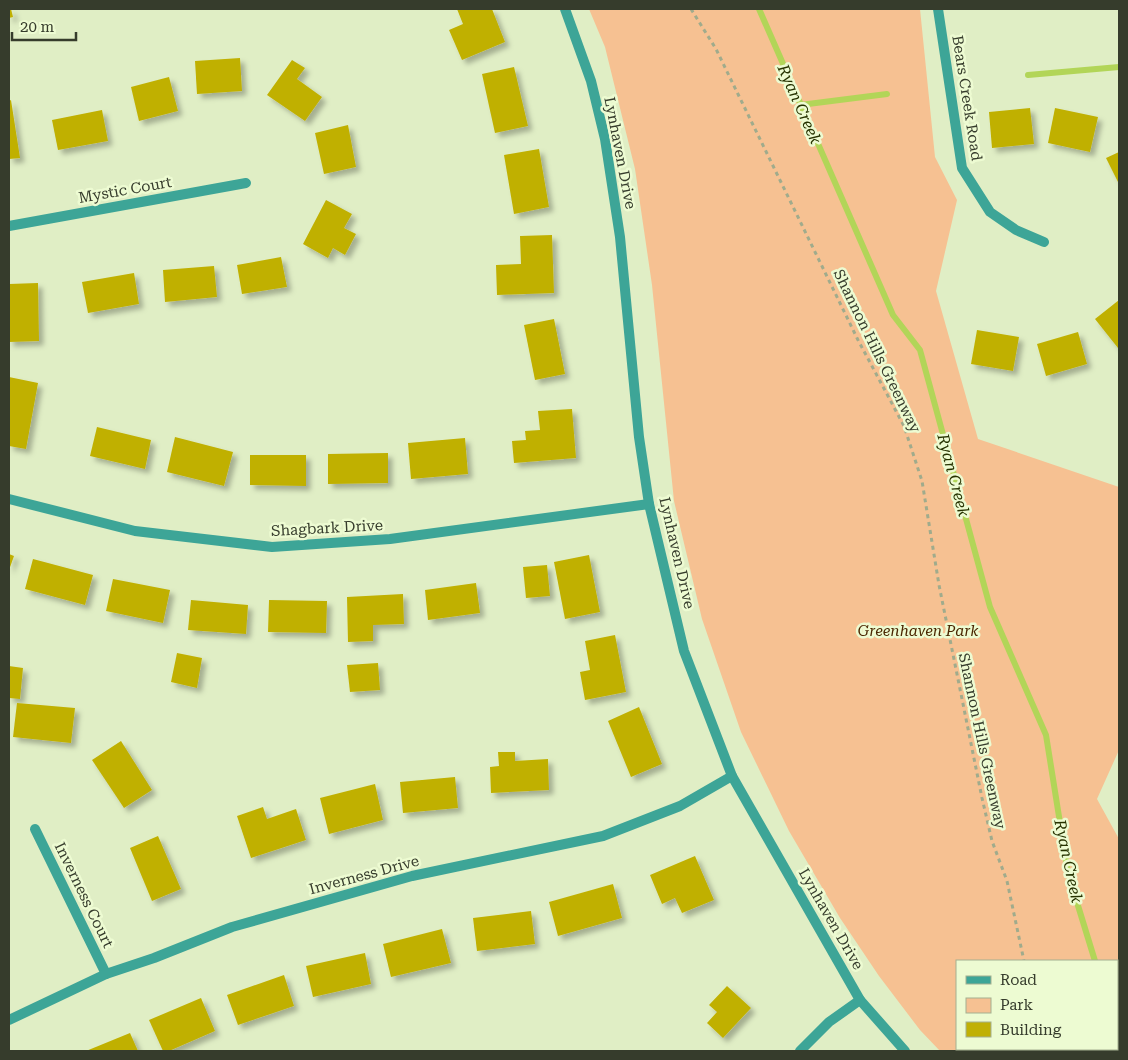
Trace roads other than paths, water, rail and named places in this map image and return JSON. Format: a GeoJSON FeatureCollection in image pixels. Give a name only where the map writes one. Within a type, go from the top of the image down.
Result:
{"type":"FeatureCollection","features":[{"type":"Feature","properties":{"kind":"street","name":"Lynhaven Drive"},"geometry":{"type":"LineString","coordinates":[[565,9],[591,81],[605,139],[620,236],[639,437],[649,504],[684,651],[732,776],[860,1000],[905,1051]]}},
{"type":"Feature","properties":{"kind":"street","name":"Bears Creek Road"},"geometry":{"type":"LineString","coordinates":[[938,9],[962,168],[990,212],[1016,230],[1044,242]]}},
{"type":"Feature","properties":{"kind":"street","name":"Mystic Court"},"geometry":{"type":"LineString","coordinates":[[9,226],[246,183]]}},
{"type":"Feature","properties":{"kind":"street","name":"Shagbark Drive"},"geometry":{"type":"LineString","coordinates":[[9,499],[135,531],[272,547],[390,539],[649,504]]}},
{"type":"Feature","properties":{"kind":"street","name":"Inverness Drive"},"geometry":{"type":"LineString","coordinates":[[9,1020],[106,974],[154,958],[232,927],[412,876],[603,836],[680,806],[732,776]]}},
{"type":"Feature","properties":{"kind":"street","name":"Inverness Court"},"geometry":{"type":"LineString","coordinates":[[35,829],[106,974]]}},
{"type":"Feature","properties":{"kind":"street"},"geometry":{"type":"LineString","coordinates":[[800,1051],[829,1022],[860,1000]]}},
{"type":"Feature","properties":{"kind":"waterway","name":"Ryan Creek"},"geometry":{"type":"LineString","coordinates":[[759,9],[893,315],[920,350],[990,607],[1046,735],[1068,873],[1095,960]]}},
{"type":"Feature","properties":{"kind":"waterway"},"geometry":{"type":"LineString","coordinates":[[1028,75],[1119,67]]}},
{"type":"Feature","properties":{"kind":"waterway"},"geometry":{"type":"LineString","coordinates":[[800,105],[887,94]]}},
{"type":"Feature","properties":{"kind":"waterway","name":"Ryan Creek"},"geometry":{"type":"LineString","coordinates":[[1118,1035],[1119,1039]]}},
{"type":"Feature","properties":{"kind":"park label","name":"Greenhaven Park"},"geometry":{"type":"Point","coordinates":[918,631]}}]}
